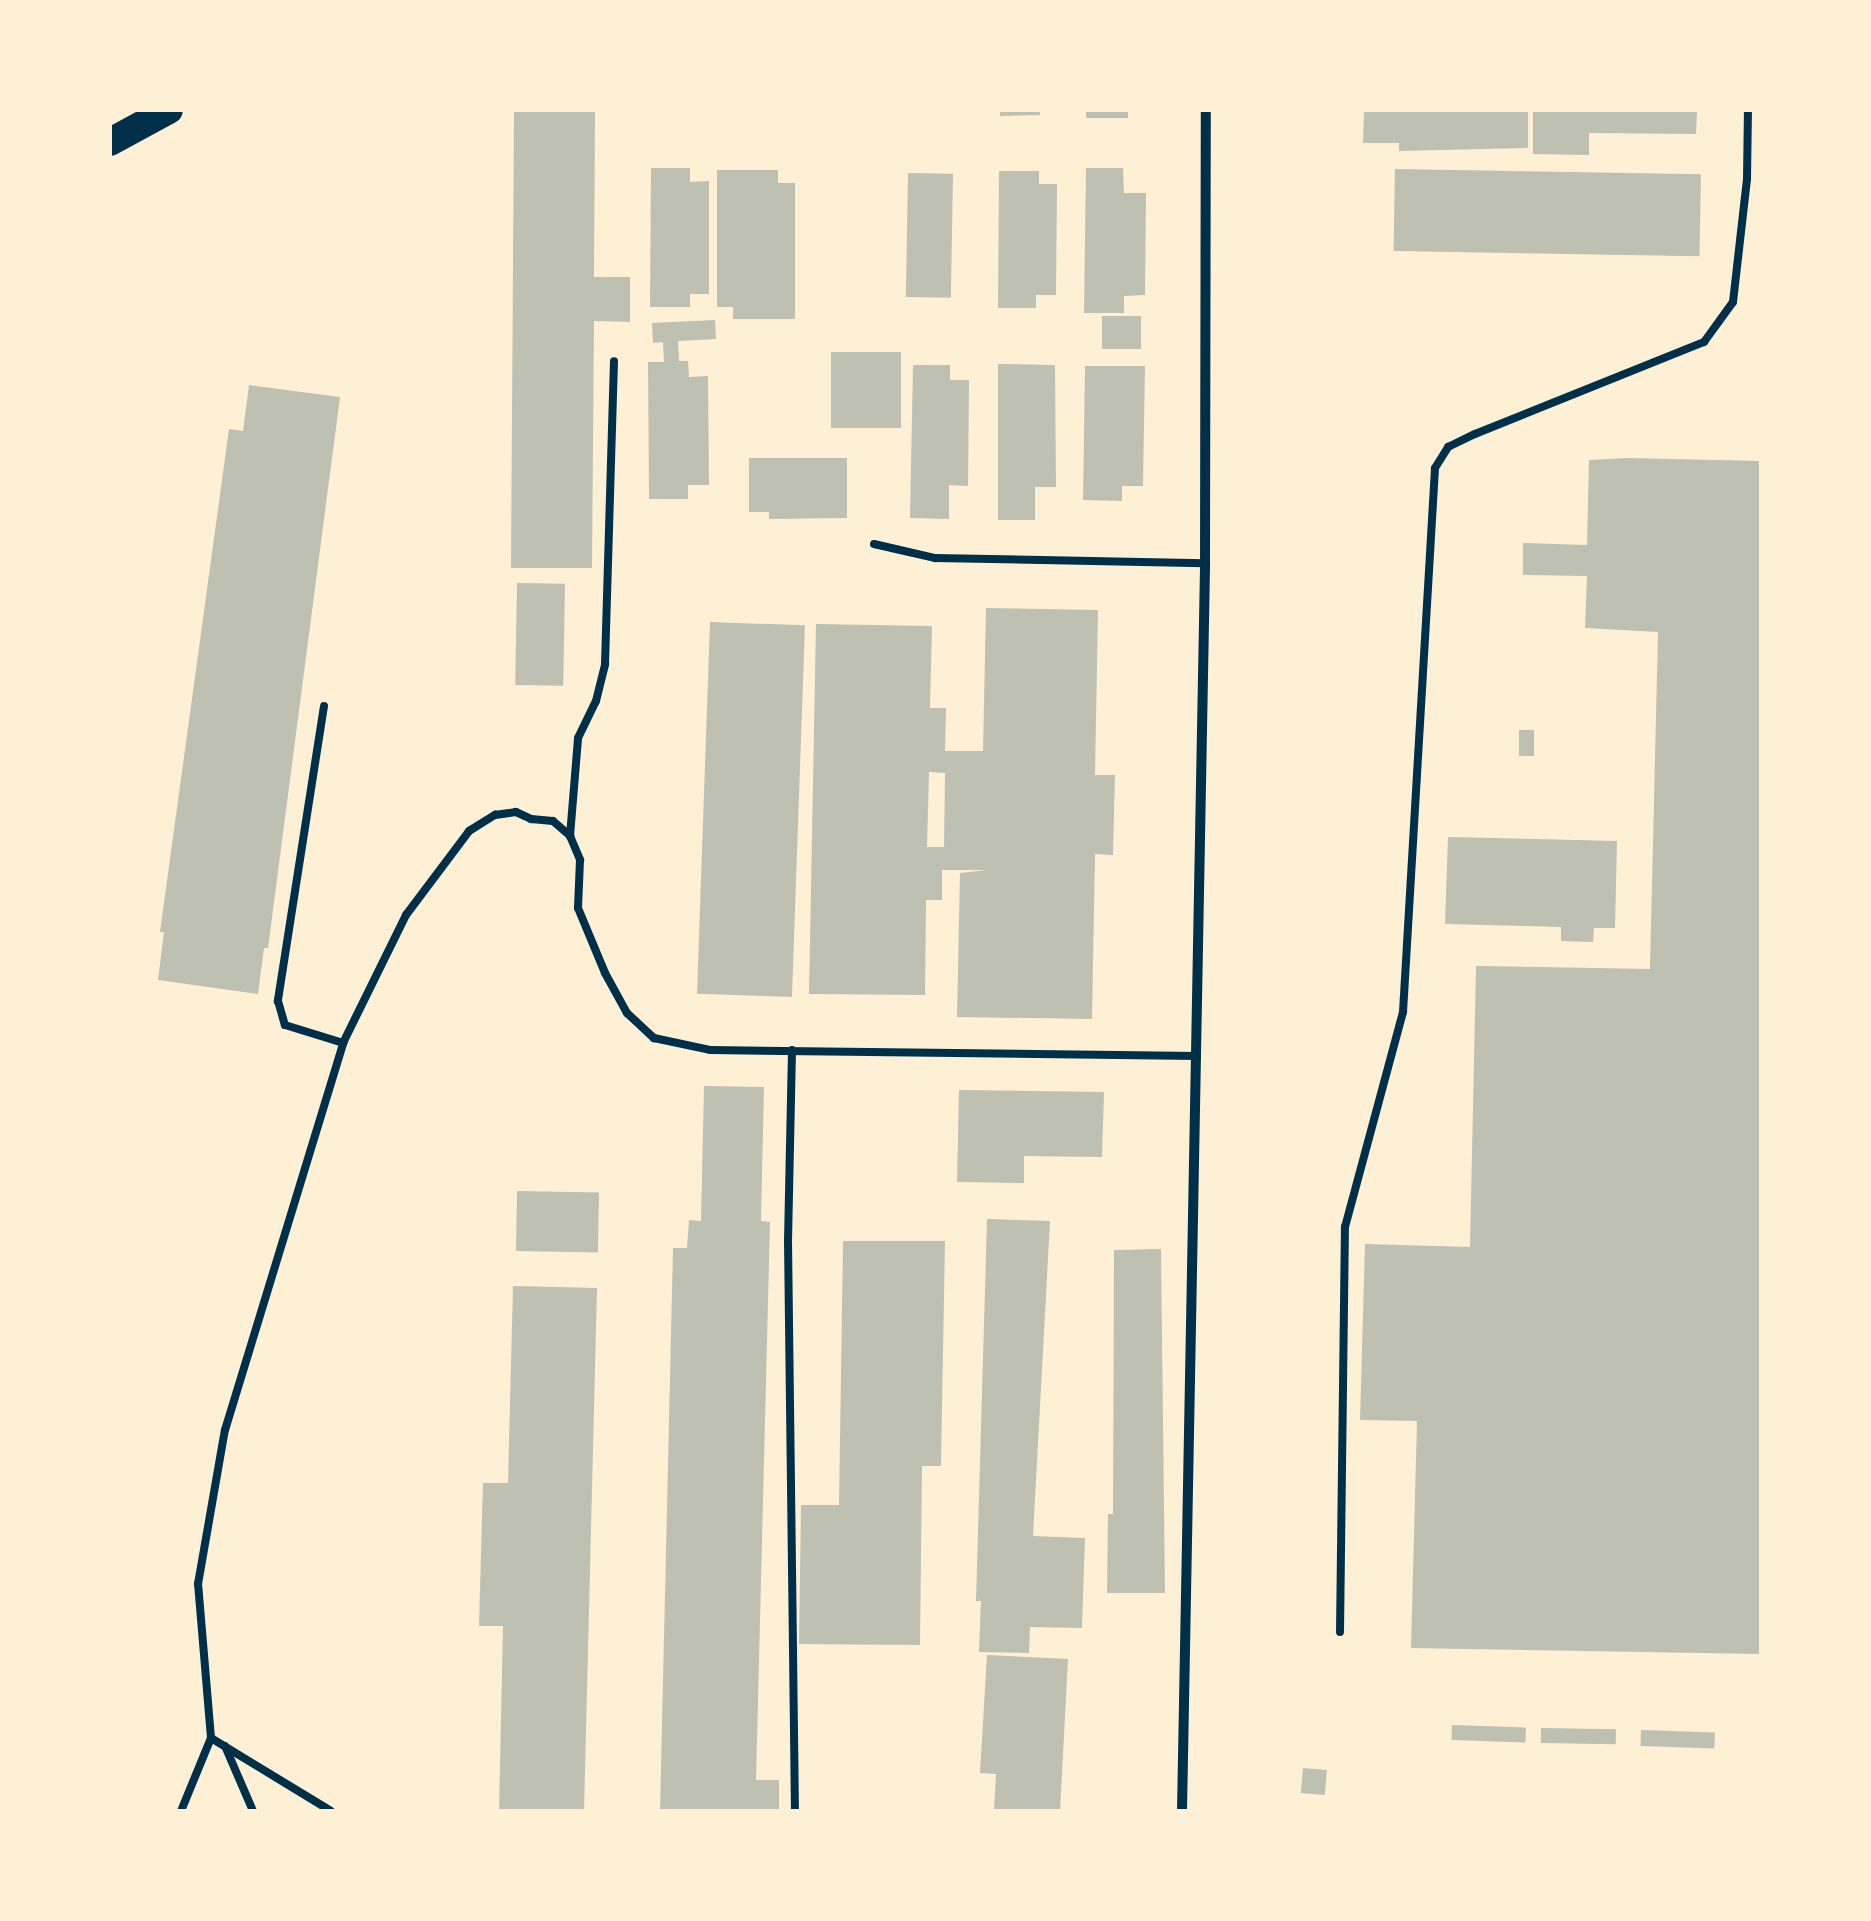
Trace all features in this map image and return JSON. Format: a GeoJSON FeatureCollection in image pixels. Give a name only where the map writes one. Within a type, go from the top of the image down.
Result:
{"type":"FeatureCollection","features":[{"type":"Feature","properties":{"kind":"highway"},"geometry":{"type":"LineString","coordinates":[[110,142],[170,110]]}},
{"type":"Feature","properties":{"kind":"street"},"geometry":{"type":"LineString","coordinates":[[1182,1811],[1205,563],[1206,110]]}},
{"type":"Feature","properties":{"kind":"lane"},"geometry":{"type":"LineString","coordinates":[[1340,1632],[1344,1227],[1403,1012],[1435,468],[1448,447],[1474,434],[1704,342],[1733,302],[1747,179],[1748,110]]}},
{"type":"Feature","properties":{"kind":"lane"},"geometry":{"type":"LineString","coordinates":[[1747,179],[1761,179]]}},
{"type":"Feature","properties":{"kind":"lane"},"geometry":{"type":"LineString","coordinates":[[570,836],[578,738],[596,701],[605,664],[614,361]]}},
{"type":"Feature","properties":{"kind":"lane"},"geometry":{"type":"LineString","coordinates":[[874,544],[935,558],[1205,563]]}},
{"type":"Feature","properties":{"kind":"lane"},"geometry":{"type":"LineString","coordinates":[[324,706],[278,1002],[286,1025],[342,1042]]}},
{"type":"Feature","properties":{"kind":"lane"},"geometry":{"type":"LineString","coordinates":[[181,1811],[211,1738],[198,1584],[208,1506],[225,1430],[342,1042],[406,915],[469,832],[495,815],[516,812],[553,821],[570,836],[580,860],[578,908],[605,973],[628,1013],[654,1038],[710,1050],[1197,1056]]}},
{"type":"Feature","properties":{"kind":"lane"},"geometry":{"type":"LineString","coordinates":[[792,1050],[788,1361],[795,1811]]}},
{"type":"Feature","properties":{"kind":"lane"},"geometry":{"type":"LineString","coordinates":[[211,1738],[330,1811]]}},
{"type":"Feature","properties":{"kind":"lane"},"geometry":{"type":"LineString","coordinates":[[225,1746],[253,1811]]}},
{"type":"Feature","properties":{"kind":"building"},"geometry":{"type":"Polygon","coordinates":[[[514,110],[595,110],[594,277],[630,277],[630,322],[594,321],[592,568],[511,568],[514,110]]]}},
{"type":"Feature","properties":{"kind":"building"},"geometry":{"type":"Polygon","coordinates":[[[1000,110],[1040,110],[1040,115],[1000,116],[1000,110]]]}},
{"type":"Feature","properties":{"kind":"building"},"geometry":{"type":"Polygon","coordinates":[[[1086,110],[1128,110],[1128,118],[1086,118],[1086,110]]]}},
{"type":"Feature","properties":{"kind":"building"},"geometry":{"type":"Polygon","coordinates":[[[1364,110],[1528,110],[1528,148],[1399,151],[1399,143],[1363,143],[1364,110]]]}},
{"type":"Feature","properties":{"kind":"building"},"geometry":{"type":"Polygon","coordinates":[[[1533,110],[1697,112],[1696,134],[1589,133],[1589,155],[1533,154],[1533,110]]]}},
{"type":"Feature","properties":{"kind":"building"},"geometry":{"type":"Polygon","coordinates":[[[651,168],[690,168],[690,182],[709,181],[709,294],[690,294],[690,307],[650,307],[651,168]]]}},
{"type":"Feature","properties":{"kind":"building"},"geometry":{"type":"Polygon","coordinates":[[[1086,168],[1123,168],[1124,193],[1146,193],[1145,295],[1124,296],[1124,313],[1084,313],[1086,168]]]}},
{"type":"Feature","properties":{"kind":"building"},"geometry":{"type":"Polygon","coordinates":[[[1395,169],[1701,174],[1700,256],[1394,251],[1395,169]]]}},
{"type":"Feature","properties":{"kind":"building"},"geometry":{"type":"Polygon","coordinates":[[[717,170],[778,170],[778,183],[795,183],[795,319],[733,319],[733,307],[717,307],[717,170]]]}},
{"type":"Feature","properties":{"kind":"building"},"geometry":{"type":"Polygon","coordinates":[[[999,171],[1039,171],[1039,184],[1057,184],[1056,295],[1036,295],[1036,308],[998,308],[999,171]]]}},
{"type":"Feature","properties":{"kind":"building"},"geometry":{"type":"Polygon","coordinates":[[[908,173],[953,174],[951,298],[906,297],[908,173]]]}},
{"type":"Feature","properties":{"kind":"building"},"geometry":{"type":"Polygon","coordinates":[[[1102,316],[1141,316],[1141,349],[1102,349],[1102,316]]]}},
{"type":"Feature","properties":{"kind":"building"},"geometry":{"type":"Polygon","coordinates":[[[715,320],[716,339],[678,341],[679,361],[688,361],[689,377],[708,376],[709,485],[688,485],[688,499],[649,499],[648,362],[664,362],[663,342],[653,343],[652,323],[715,320]]]}},
{"type":"Feature","properties":{"kind":"building"},"geometry":{"type":"Polygon","coordinates":[[[831,352],[901,352],[901,428],[831,428],[831,352]]]}},
{"type":"Feature","properties":{"kind":"building"},"geometry":{"type":"Polygon","coordinates":[[[998,364],[1055,365],[1056,487],[1035,487],[1035,520],[998,520],[998,364]]]}},
{"type":"Feature","properties":{"kind":"building"},"geometry":{"type":"Polygon","coordinates":[[[913,365],[950,365],[950,380],[969,380],[968,486],[949,485],[949,519],[910,518],[913,365]]]}},
{"type":"Feature","properties":{"kind":"building"},"geometry":{"type":"Polygon","coordinates":[[[1085,366],[1145,366],[1143,486],[1122,486],[1122,501],[1083,500],[1085,366]]]}},
{"type":"Feature","properties":{"kind":"building"},"geometry":{"type":"Polygon","coordinates":[[[249,385],[340,397],[268,948],[264,948],[258,994],[158,980],[164,932],[160,932],[229,429],[243,431],[249,385]]]}},
{"type":"Feature","properties":{"kind":"building"},"geometry":{"type":"Polygon","coordinates":[[[749,458],[847,458],[847,518],[769,519],[769,512],[749,512],[749,458]]]}},
{"type":"Feature","properties":{"kind":"building"},"geometry":{"type":"Polygon","coordinates":[[[1589,460],[1761,461],[1761,1654],[1411,1648],[1417,1421],[1360,1420],[1365,1244],[1470,1247],[1476,966],[1650,969],[1658,632],[1585,628],[1587,576],[1523,575],[1523,543],[1587,545],[1589,460]]]}},
{"type":"Feature","properties":{"kind":"building"},"geometry":{"type":"Polygon","coordinates":[[[517,583],[565,584],[563,686],[515,685],[517,583]]]}},
{"type":"Feature","properties":{"kind":"building"},"geometry":{"type":"Polygon","coordinates":[[[986,608],[1098,610],[1095,775],[1115,775],[1113,855],[1095,854],[1092,1019],[957,1017],[960,873],[987,870],[942,870],[942,900],[926,900],[925,995],[809,994],[816,624],[932,626],[930,708],[946,708],[945,751],[983,751],[986,608]],[[929,772],[927,847],[944,847],[945,773],[929,772]]]}},
{"type":"Feature","properties":{"kind":"building"},"geometry":{"type":"Polygon","coordinates":[[[710,622],[805,625],[792,997],[697,994],[710,622]]]}},
{"type":"Feature","properties":{"kind":"building"},"geometry":{"type":"Polygon","coordinates":[[[1519,730],[1534,730],[1534,756],[1519,756],[1519,730]]]}},
{"type":"Feature","properties":{"kind":"building"},"geometry":{"type":"Polygon","coordinates":[[[1448,837],[1617,841],[1615,928],[1594,928],[1593,942],[1561,941],[1561,927],[1445,924],[1448,837]]]}},
{"type":"Feature","properties":{"kind":"building"},"geometry":{"type":"Polygon","coordinates":[[[704,1086],[764,1087],[761,1221],[770,1222],[756,1780],[779,1780],[779,1811],[660,1811],[673,1248],[687,1248],[689,1220],[701,1221],[704,1086]]]}},
{"type":"Feature","properties":{"kind":"building"},"geometry":{"type":"Polygon","coordinates":[[[959,1090],[1104,1092],[1102,1157],[1024,1156],[1024,1183],[957,1182],[959,1090]]]}},
{"type":"Feature","properties":{"kind":"building"},"geometry":{"type":"Polygon","coordinates":[[[517,1191],[599,1192],[598,1252],[516,1251],[517,1191]]]}},
{"type":"Feature","properties":{"kind":"building"},"geometry":{"type":"Polygon","coordinates":[[[987,1219],[1050,1221],[1033,1536],[1085,1538],[1082,1628],[1030,1627],[1029,1653],[979,1652],[981,1601],[976,1601],[987,1219]]]}},
{"type":"Feature","properties":{"kind":"building"},"geometry":{"type":"Polygon","coordinates":[[[843,1241],[945,1241],[941,1466],[922,1466],[920,1645],[799,1644],[801,1505],[839,1505],[843,1241]]]}},
{"type":"Feature","properties":{"kind":"building"},"geometry":{"type":"Polygon","coordinates":[[[1161,1249],[1165,1593],[1107,1593],[1108,1514],[1113,1514],[1114,1250],[1161,1249]]]}},
{"type":"Feature","properties":{"kind":"building"},"geometry":{"type":"Polygon","coordinates":[[[513,1286],[597,1288],[584,1811],[499,1811],[503,1626],[479,1626],[483,1483],[508,1483],[513,1286]]]}},
{"type":"Feature","properties":{"kind":"building"},"geometry":{"type":"Polygon","coordinates":[[[987,1655],[1068,1659],[1060,1811],[994,1811],[996,1774],[980,1773],[987,1655]]]}},
{"type":"Feature","properties":{"kind":"building"},"geometry":{"type":"Polygon","coordinates":[[[1452,1725],[1526,1728],[1525,1743],[1451,1740],[1452,1725]]]}},
{"type":"Feature","properties":{"kind":"building"},"geometry":{"type":"Polygon","coordinates":[[[1541,1728],[1616,1729],[1616,1744],[1541,1743],[1541,1728]]]}},
{"type":"Feature","properties":{"kind":"building"},"geometry":{"type":"Polygon","coordinates":[[[1641,1730],[1715,1733],[1714,1749],[1640,1746],[1641,1730]]]}},
{"type":"Feature","properties":{"kind":"building"},"geometry":{"type":"Polygon","coordinates":[[[1303,1768],[1327,1770],[1325,1795],[1301,1793],[1303,1768]]]}}]}
